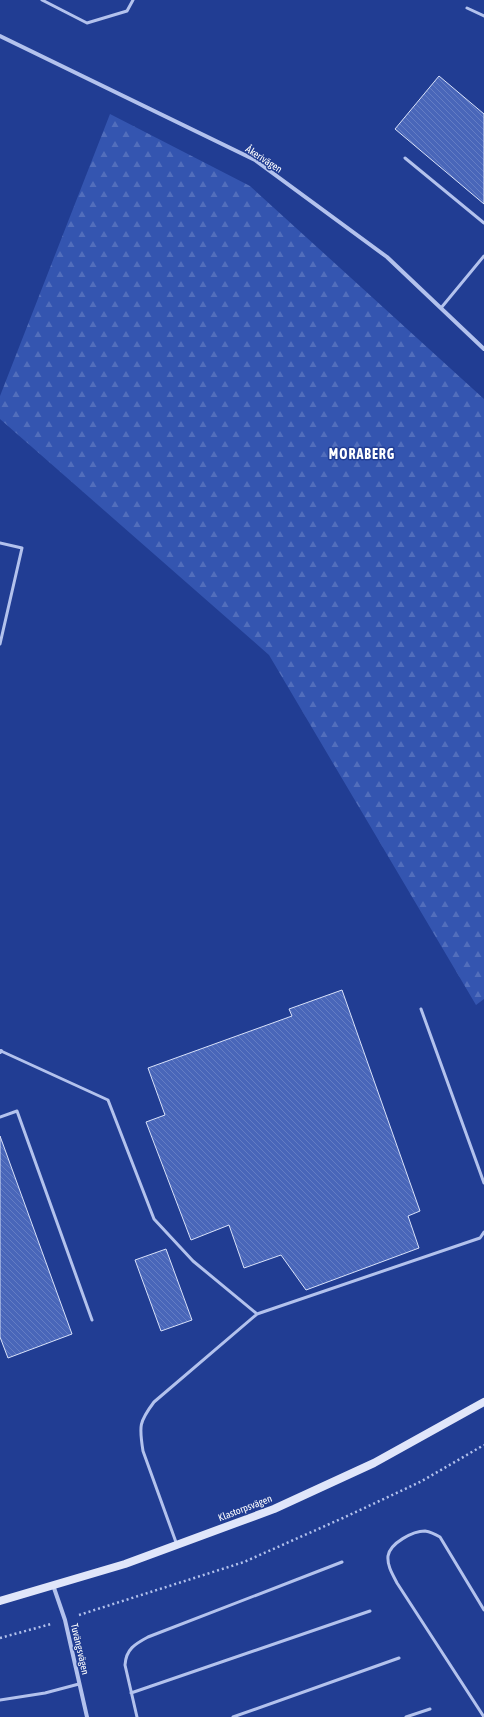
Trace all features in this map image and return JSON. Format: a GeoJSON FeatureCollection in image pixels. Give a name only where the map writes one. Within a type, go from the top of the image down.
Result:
{"type":"FeatureCollection","features":[{"type":"Feature","properties":{"kind":"street","name":"Åkerivägen"},"geometry":{"type":"LineString","coordinates":[[0,36],[255,160],[387,257],[484,349]]}},
{"type":"Feature","properties":{"kind":"street","name":"Klastorpsvägen"},"geometry":{"type":"LineString","coordinates":[[0,1600],[53,1586],[125,1564],[274,1509],[374,1463],[484,1402]]}},
{"type":"Feature","properties":{"kind":"street","name":"Tuvängsvägen"},"geometry":{"type":"LineString","coordinates":[[53,1586],[65,1620],[87,1717]]}},
{"type":"Feature","properties":{"kind":"lane"},"geometry":{"type":"LineString","coordinates":[[42,0],[87,23],[127,11],[132,0]]}},
{"type":"Feature","properties":{"kind":"lane"},"geometry":{"type":"LineString","coordinates":[[467,8],[484,16]]}},
{"type":"Feature","properties":{"kind":"lane"},"geometry":{"type":"LineString","coordinates":[[405,158],[484,223]]}},
{"type":"Feature","properties":{"kind":"lane"},"geometry":{"type":"LineString","coordinates":[[441,308],[484,256]]}},
{"type":"Feature","properties":{"kind":"lane"},"geometry":{"type":"LineString","coordinates":[[0,542],[22,548],[0,644]]}},
{"type":"Feature","properties":{"kind":"lane"},"geometry":{"type":"LineString","coordinates":[[421,1009],[484,1183]]}},
{"type":"Feature","properties":{"kind":"lane"},"geometry":{"type":"LineString","coordinates":[[0,1051],[108,1100],[154,1219],[193,1261],[257,1314]]}},
{"type":"Feature","properties":{"kind":"lane"},"geometry":{"type":"LineString","coordinates":[[0,1117],[17,1111],[92,1320]]}},
{"type":"Feature","properties":{"kind":"lane"},"geometry":{"type":"LineString","coordinates":[[177,1545],[143,1451],[140,1435],[142,1418],[154,1402],[257,1314],[480,1238],[484,1232]]}},
{"type":"Feature","properties":{"kind":"lane"},"geometry":{"type":"LineString","coordinates":[[484,1610],[440,1537],[431,1532],[424,1531],[414,1533],[393,1546],[388,1556],[389,1566],[397,1583],[484,1717]]}},
{"type":"Feature","properties":{"kind":"lane"},"geometry":{"type":"LineString","coordinates":[[137,1717],[125,1665],[125,1658],[131,1646],[148,1637],[342,1562]]}},
{"type":"Feature","properties":{"kind":"lane"},"geometry":{"type":"LineString","coordinates":[[131,1693],[370,1611]]}},
{"type":"Feature","properties":{"kind":"lane"},"geometry":{"type":"LineString","coordinates":[[234,1717],[399,1658]]}},
{"type":"Feature","properties":{"kind":"lane"},"geometry":{"type":"LineString","coordinates":[[0,1700],[45,1693],[79,1684]]}},
{"type":"Feature","properties":{"kind":"lane"},"geometry":{"type":"LineString","coordinates":[[406,1717],[430,1709]]}},
{"type":"Feature","properties":{"kind":"path"},"geometry":{"type":"LineString","coordinates":[[0,1638],[65,1620],[244,1562],[420,1482],[484,1445]]}},
{"type":"Feature","properties":{"kind":"green space"},"geometry":{"type":"Polygon","coordinates":[[[110,114],[250,186],[484,399],[484,999],[476,1005],[269,655],[0,419],[0,396],[110,114]]]}},
{"type":"Feature","properties":{"kind":"building"},"geometry":{"type":"Polygon","coordinates":[[[439,76],[484,114],[484,204],[395,129],[439,76]]]}},
{"type":"Feature","properties":{"kind":"building"},"geometry":{"type":"Polygon","coordinates":[[[342,990],[420,1211],[408,1216],[419,1248],[306,1290],[281,1255],[244,1268],[229,1225],[191,1240],[146,1122],[165,1115],[148,1068],[292,1016],[289,1009],[342,990]]]}},
{"type":"Feature","properties":{"kind":"building"},"geometry":{"type":"Polygon","coordinates":[[[0,1136],[72,1334],[8,1358],[0,1337],[0,1136]]]}},
{"type":"Feature","properties":{"kind":"building"},"geometry":{"type":"Polygon","coordinates":[[[166,1249],[192,1320],[161,1331],[135,1260],[166,1249]]]}},
{"type":"Feature","properties":{"kind":"district","name":"MORABERG"},"geometry":{"type":"Point","coordinates":[362,454]}}]}
